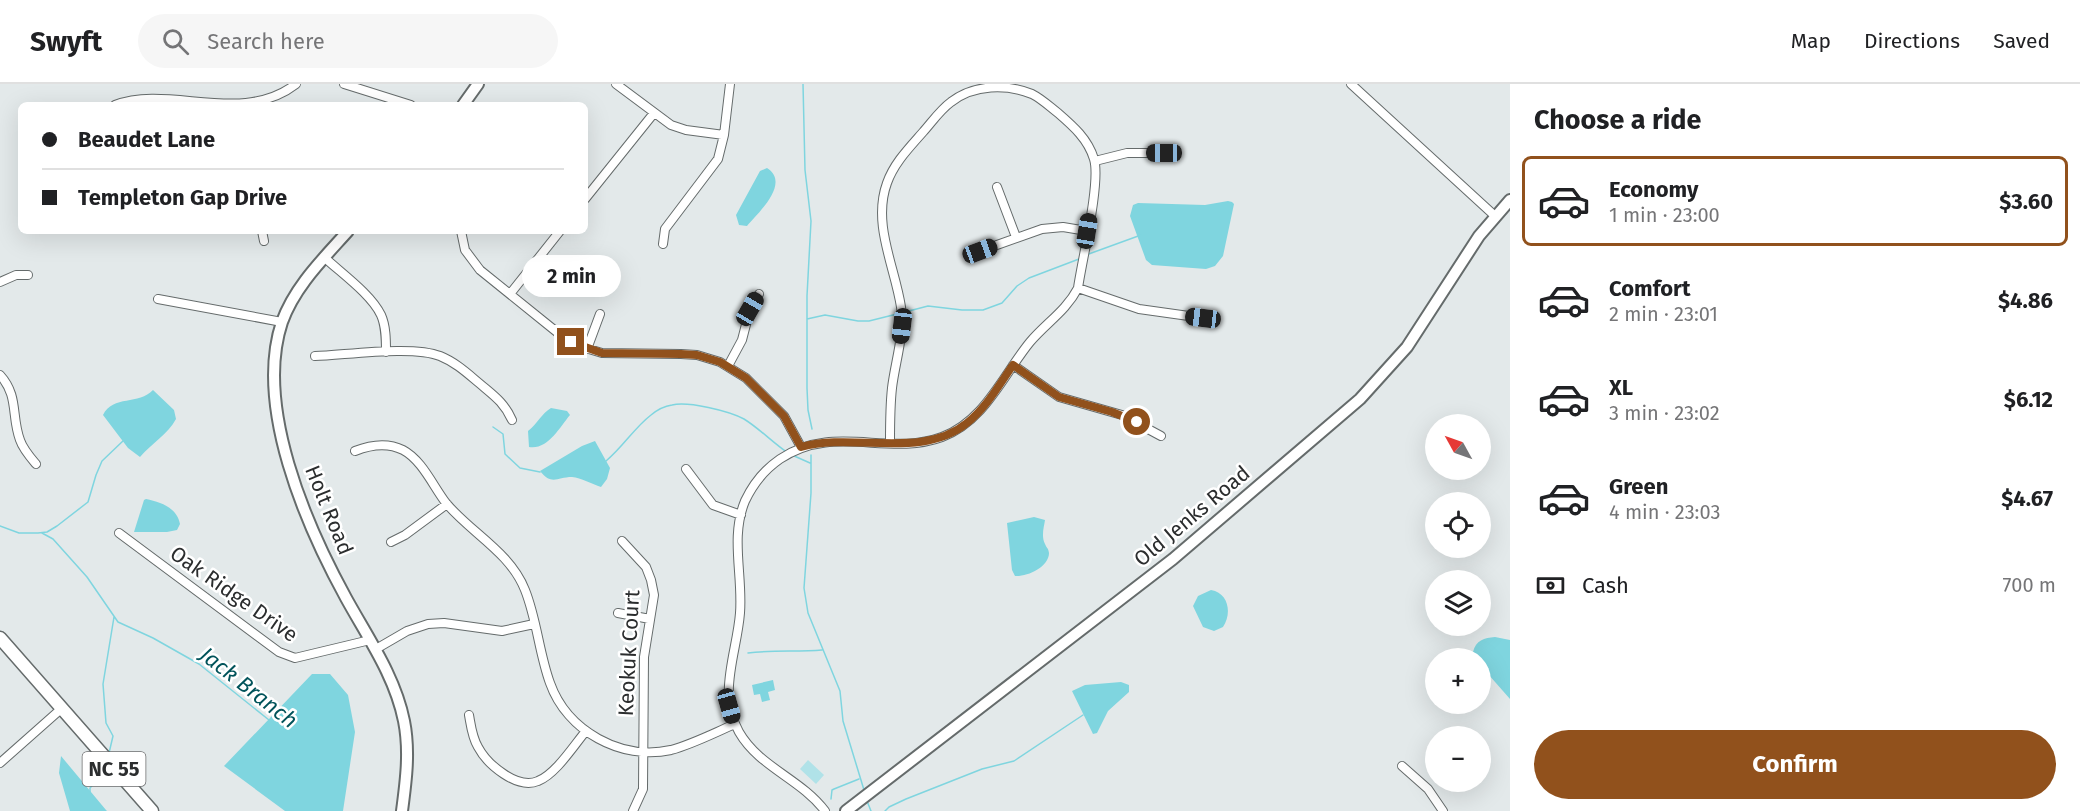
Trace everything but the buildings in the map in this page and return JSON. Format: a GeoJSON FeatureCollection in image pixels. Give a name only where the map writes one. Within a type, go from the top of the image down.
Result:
{"type":"FeatureCollection","features":[{"type":"Feature","properties":{"kind":"main road","name":"NC 55"},"geometry":{"type":"LineString","coordinates":[[0,638],[152,811]]}},
{"type":"Feature","properties":{"kind":"street"},"geometry":{"type":"LineString","coordinates":[[254,102],[283,93],[296,84]]}},
{"type":"Feature","properties":{"kind":"street"},"geometry":{"type":"LineString","coordinates":[[344,84],[402,102]]}},
{"type":"Feature","properties":{"kind":"street"},"geometry":{"type":"LineString","coordinates":[[465,102],[478,84]]}},
{"type":"Feature","properties":{"kind":"street"},"geometry":{"type":"LineString","coordinates":[[616,84],[678,128],[724,135]]}},
{"type":"Feature","properties":{"kind":"street"},"geometry":{"type":"LineString","coordinates":[[663,244],[665,229],[718,159],[724,135],[730,84]]}},
{"type":"Feature","properties":{"kind":"street"},"geometry":{"type":"LineString","coordinates":[[1351,84],[1495,216]]}},
{"type":"Feature","properties":{"kind":"street"},"geometry":{"type":"LineString","coordinates":[[825,811],[807,792],[750,748],[735,724],[729,706],[728,686],[740,607],[737,552],[741,515],[749,493],[761,476],[776,462],[801,447],[834,441],[890,442],[927,442],[965,425],[982,408],[1035,335],[1066,308],[1078,288],[1095,184],[1095,161],[1084,139],[1071,124],[1041,100],[1019,89],[995,86],[972,91],[951,102],[897,162],[884,192],[881,218],[902,318],[892,388],[890,442]]}},
{"type":"Feature","properties":{"kind":"street"},"geometry":{"type":"LineString","coordinates":[[120,102],[131,95],[149,91],[242,102]]}},
{"type":"Feature","properties":{"kind":"street"},"geometry":{"type":"LineString","coordinates":[[380,102],[382,95]]}},
{"type":"Feature","properties":{"kind":"street"},"geometry":{"type":"LineString","coordinates":[[588,196],[654,113]]}},
{"type":"Feature","properties":{"kind":"street"},"geometry":{"type":"LineString","coordinates":[[1095,161],[1127,153],[1164,153]]}},
{"type":"Feature","properties":{"kind":"street"},"geometry":{"type":"LineString","coordinates":[[997,187],[1016,237]]}},
{"type":"Feature","properties":{"kind":"street","name":"Old Jenks Road"},"geometry":{"type":"LineString","coordinates":[[846,811],[1173,559],[1360,399],[1407,347],[1479,236],[1510,200]]}},
{"type":"Feature","properties":{"kind":"street"},"geometry":{"type":"LineString","coordinates":[[980,251],[1016,237],[1053,227],[1087,231]]}},
{"type":"Feature","properties":{"kind":"street"},"geometry":{"type":"LineString","coordinates":[[263,234],[264,241]]}},
{"type":"Feature","properties":{"kind":"street","name":"Holt Road"},"geometry":{"type":"LineString","coordinates":[[345,234],[304,281],[282,322],[275,355],[274,382],[277,414],[287,458],[312,525],[336,580],[373,645],[395,691],[405,727],[407,760],[402,811]]}},
{"type":"Feature","properties":{"kind":"street"},"geometry":{"type":"LineString","coordinates":[[462,234],[465,250],[474,263],[563,337],[587,349],[612,354],[697,355],[728,366],[746,378],[784,416],[801,447]]}},
{"type":"Feature","properties":{"kind":"street"},"geometry":{"type":"LineString","coordinates":[[510,294],[558,234]]}},
{"type":"Feature","properties":{"kind":"street"},"geometry":{"type":"LineString","coordinates":[[324,257],[377,308],[383,322],[386,352]]}},
{"type":"Feature","properties":{"kind":"street"},"geometry":{"type":"LineString","coordinates":[[0,282],[16,275],[28,275]]}},
{"type":"Feature","properties":{"kind":"street"},"geometry":{"type":"LineString","coordinates":[[1078,288],[1138,309],[1203,318]]}},
{"type":"Feature","properties":{"kind":"street"},"geometry":{"type":"LineString","coordinates":[[728,366],[742,340],[750,309],[759,294]]}},
{"type":"Feature","properties":{"kind":"street"},"geometry":{"type":"LineString","coordinates":[[158,299],[282,322]]}},
{"type":"Feature","properties":{"kind":"street"},"geometry":{"type":"LineString","coordinates":[[587,349],[600,314]]}},
{"type":"Feature","properties":{"kind":"street"},"geometry":{"type":"LineString","coordinates":[[315,357],[423,352],[449,360],[506,406],[512,420]]}},
{"type":"Feature","properties":{"kind":"street"},"geometry":{"type":"LineString","coordinates":[[1013,365],[1059,397],[1122,415],[1161,436]]}},
{"type":"Feature","properties":{"kind":"street"},"geometry":{"type":"LineString","coordinates":[[0,375],[9,386],[13,396],[20,439],[36,464]]}},
{"type":"Feature","properties":{"kind":"street"},"geometry":{"type":"LineString","coordinates":[[354,451],[380,445],[402,449],[417,461],[447,504],[498,551],[515,571],[525,590],[546,672],[555,695],[570,717],[586,731],[616,747],[644,752],[670,750],[684,746],[735,724]]}},
{"type":"Feature","properties":{"kind":"street"},"geometry":{"type":"LineString","coordinates":[[686,469],[713,505],[741,515]]}},
{"type":"Feature","properties":{"kind":"street"},"geometry":{"type":"LineString","coordinates":[[391,542],[405,535],[447,504]]}},
{"type":"Feature","properties":{"kind":"street","name":"Oak Ridge Drive"},"geometry":{"type":"LineString","coordinates":[[119,533],[279,652],[295,658],[373,645],[428,624],[502,631],[534,624]]}},
{"type":"Feature","properties":{"kind":"street","name":"Keokuk Court"},"geometry":{"type":"LineString","coordinates":[[622,541],[642,562],[651,580],[654,595],[644,657],[643,789],[633,811]]}},
{"type":"Feature","properties":{"kind":"street"},"geometry":{"type":"LineString","coordinates":[[618,613],[650,619]]}},
{"type":"Feature","properties":{"kind":"street"},"geometry":{"type":"LineString","coordinates":[[0,763],[61,709]]}},
{"type":"Feature","properties":{"kind":"street"},"geometry":{"type":"LineString","coordinates":[[469,715],[475,740],[483,755],[508,776],[525,783],[538,781],[551,773],[586,731]]}},
{"type":"Feature","properties":{"kind":"street"},"geometry":{"type":"LineString","coordinates":[[1402,766],[1428,789],[1443,811]]}},
{"type":"Feature","properties":{"kind":"shaded area"},"geometry":{"type":"Polygon","coordinates":[[[767,168],[773,174],[776,182],[774,190],[747,226],[739,225],[736,215],[760,171],[767,168]]]}},
{"type":"Feature","properties":{"kind":"shaded area"},"geometry":{"type":"Polygon","coordinates":[[[1228,201],[1234,204],[1223,256],[1215,266],[1206,269],[1152,265],[1146,260],[1130,216],[1133,205],[1138,203],[1205,205],[1228,201]]]}},
{"type":"Feature","properties":{"kind":"shaded area"},"geometry":{"type":"Polygon","coordinates":[[[153,390],[174,410],[176,419],[140,457],[128,448],[103,415],[113,405],[147,395],[153,390]]]}},
{"type":"Feature","properties":{"kind":"shaded area"},"geometry":{"type":"Polygon","coordinates":[[[551,408],[567,411],[570,415],[547,442],[536,447],[529,447],[528,431],[551,408]]]}},
{"type":"Feature","properties":{"kind":"shaded area"},"geometry":{"type":"Polygon","coordinates":[[[595,441],[610,468],[607,479],[601,487],[572,477],[551,479],[540,471],[582,446],[595,441]]]}},
{"type":"Feature","properties":{"kind":"shaded area"},"geometry":{"type":"Polygon","coordinates":[[[146,499],[163,504],[176,514],[180,524],[177,530],[134,532],[146,499]]]}},
{"type":"Feature","properties":{"kind":"shaded area"},"geometry":{"type":"Polygon","coordinates":[[[1034,517],[1045,520],[1043,538],[1049,551],[1048,558],[1037,570],[1015,576],[1012,570],[1007,523],[1034,517]]]}},
{"type":"Feature","properties":{"kind":"shaded area"},"geometry":{"type":"Polygon","coordinates":[[[1211,590],[1222,595],[1228,610],[1223,627],[1214,631],[1203,627],[1193,606],[1198,596],[1211,590]]]}},
{"type":"Feature","properties":{"kind":"shaded area"},"geometry":{"type":"Polygon","coordinates":[[[1487,638],[1510,640],[1510,699],[1491,677],[1491,648],[1475,648],[1481,640],[1487,638]]]}},
{"type":"Feature","properties":{"kind":"shaded area"},"geometry":{"type":"Polygon","coordinates":[[[312,674],[330,674],[348,695],[355,732],[343,811],[285,811],[224,766],[312,674]]]}},
{"type":"Feature","properties":{"kind":"shaded area"},"geometry":{"type":"Polygon","coordinates":[[[773,680],[775,690],[768,692],[770,700],[762,702],[760,694],[754,695],[752,685],[773,680]]]}},
{"type":"Feature","properties":{"kind":"shaded area"},"geometry":{"type":"Polygon","coordinates":[[[1121,682],[1129,685],[1129,692],[1108,711],[1097,733],[1093,734],[1072,691],[1085,685],[1121,682]]]}},
{"type":"Feature","properties":{"kind":"shaded area"},"geometry":{"type":"Polygon","coordinates":[[[61,756],[107,811],[70,811],[59,773],[61,756]]]}},
{"type":"Feature","properties":{"kind":"shaded area"},"geometry":{"type":"Polygon","coordinates":[[[808,760],[824,775],[816,784],[800,769],[808,760]]]}},
{"type":"Feature","properties":{"kind":"waterway"},"geometry":{"type":"LineString","coordinates":[[803,84],[805,170],[811,221],[807,296],[807,388],[812,429]]}},
{"type":"Feature","properties":{"kind":"waterway"},"geometry":{"type":"LineString","coordinates":[[1086,255],[1141,235]]}},
{"type":"Feature","properties":{"kind":"waterway"},"geometry":{"type":"LineString","coordinates":[[905,312],[928,306],[983,310],[1002,303],[1017,286],[1029,278],[1079,259]]}},
{"type":"Feature","properties":{"kind":"waterway"},"geometry":{"type":"LineString","coordinates":[[807,319],[825,315],[869,321],[897,314]]}},
{"type":"Feature","properties":{"kind":"waterway"},"geometry":{"type":"LineString","coordinates":[[606,461],[653,413],[661,408],[679,404],[719,410],[744,419],[788,453]]}},
{"type":"Feature","properties":{"kind":"waterway"},"geometry":{"type":"LineString","coordinates":[[493,427],[503,434],[505,454],[520,468],[540,472]]}},
{"type":"Feature","properties":{"kind":"waterway"},"geometry":{"type":"LineString","coordinates":[[0,526],[19,533],[47,532],[57,526],[88,502],[102,461],[124,440]]}},
{"type":"Feature","properties":{"kind":"waterway"},"geometry":{"type":"LineString","coordinates":[[792,455],[810,463]]}},
{"type":"Feature","properties":{"kind":"waterway"},"geometry":{"type":"LineString","coordinates":[[811,455],[811,493],[804,588],[808,613],[840,691],[843,721],[864,790]]}},
{"type":"Feature","properties":{"kind":"waterway","name":"Jack Branch"},"geometry":{"type":"LineString","coordinates":[[42,533],[53,539],[87,577],[118,622],[153,638],[199,664],[269,720]]}},
{"type":"Feature","properties":{"kind":"waterway"},"geometry":{"type":"LineString","coordinates":[[109,753],[113,736],[106,723],[103,684],[114,617]]}},
{"type":"Feature","properties":{"kind":"waterway"},"geometry":{"type":"LineString","coordinates":[[748,653],[822,650]]}},
{"type":"Feature","properties":{"kind":"waterway"},"geometry":{"type":"LineString","coordinates":[[885,811],[906,799],[982,769],[1014,761],[1083,715]]}},
{"type":"Feature","properties":{"kind":"waterway"},"geometry":{"type":"LineString","coordinates":[[90,792],[90,788],[106,766]]}},
{"type":"Feature","properties":{"kind":"waterway"},"geometry":{"type":"LineString","coordinates":[[831,799],[832,790],[859,779]]}},
{"type":"Feature","properties":{"kind":"waterway"},"geometry":{"type":"LineString","coordinates":[[867,801],[871,811]]}},
{"type":"Feature","properties":{"kind":"route"},"geometry":{"type":"LineString","coordinates":[[571,342],[602,353],[697,355],[720,362],[746,378],[784,416],[801,447],[834,441],[927,442],[942,437],[954,432],[974,417],[1013,365],[1059,397],[1122,415],[1137,422]]}}]}
